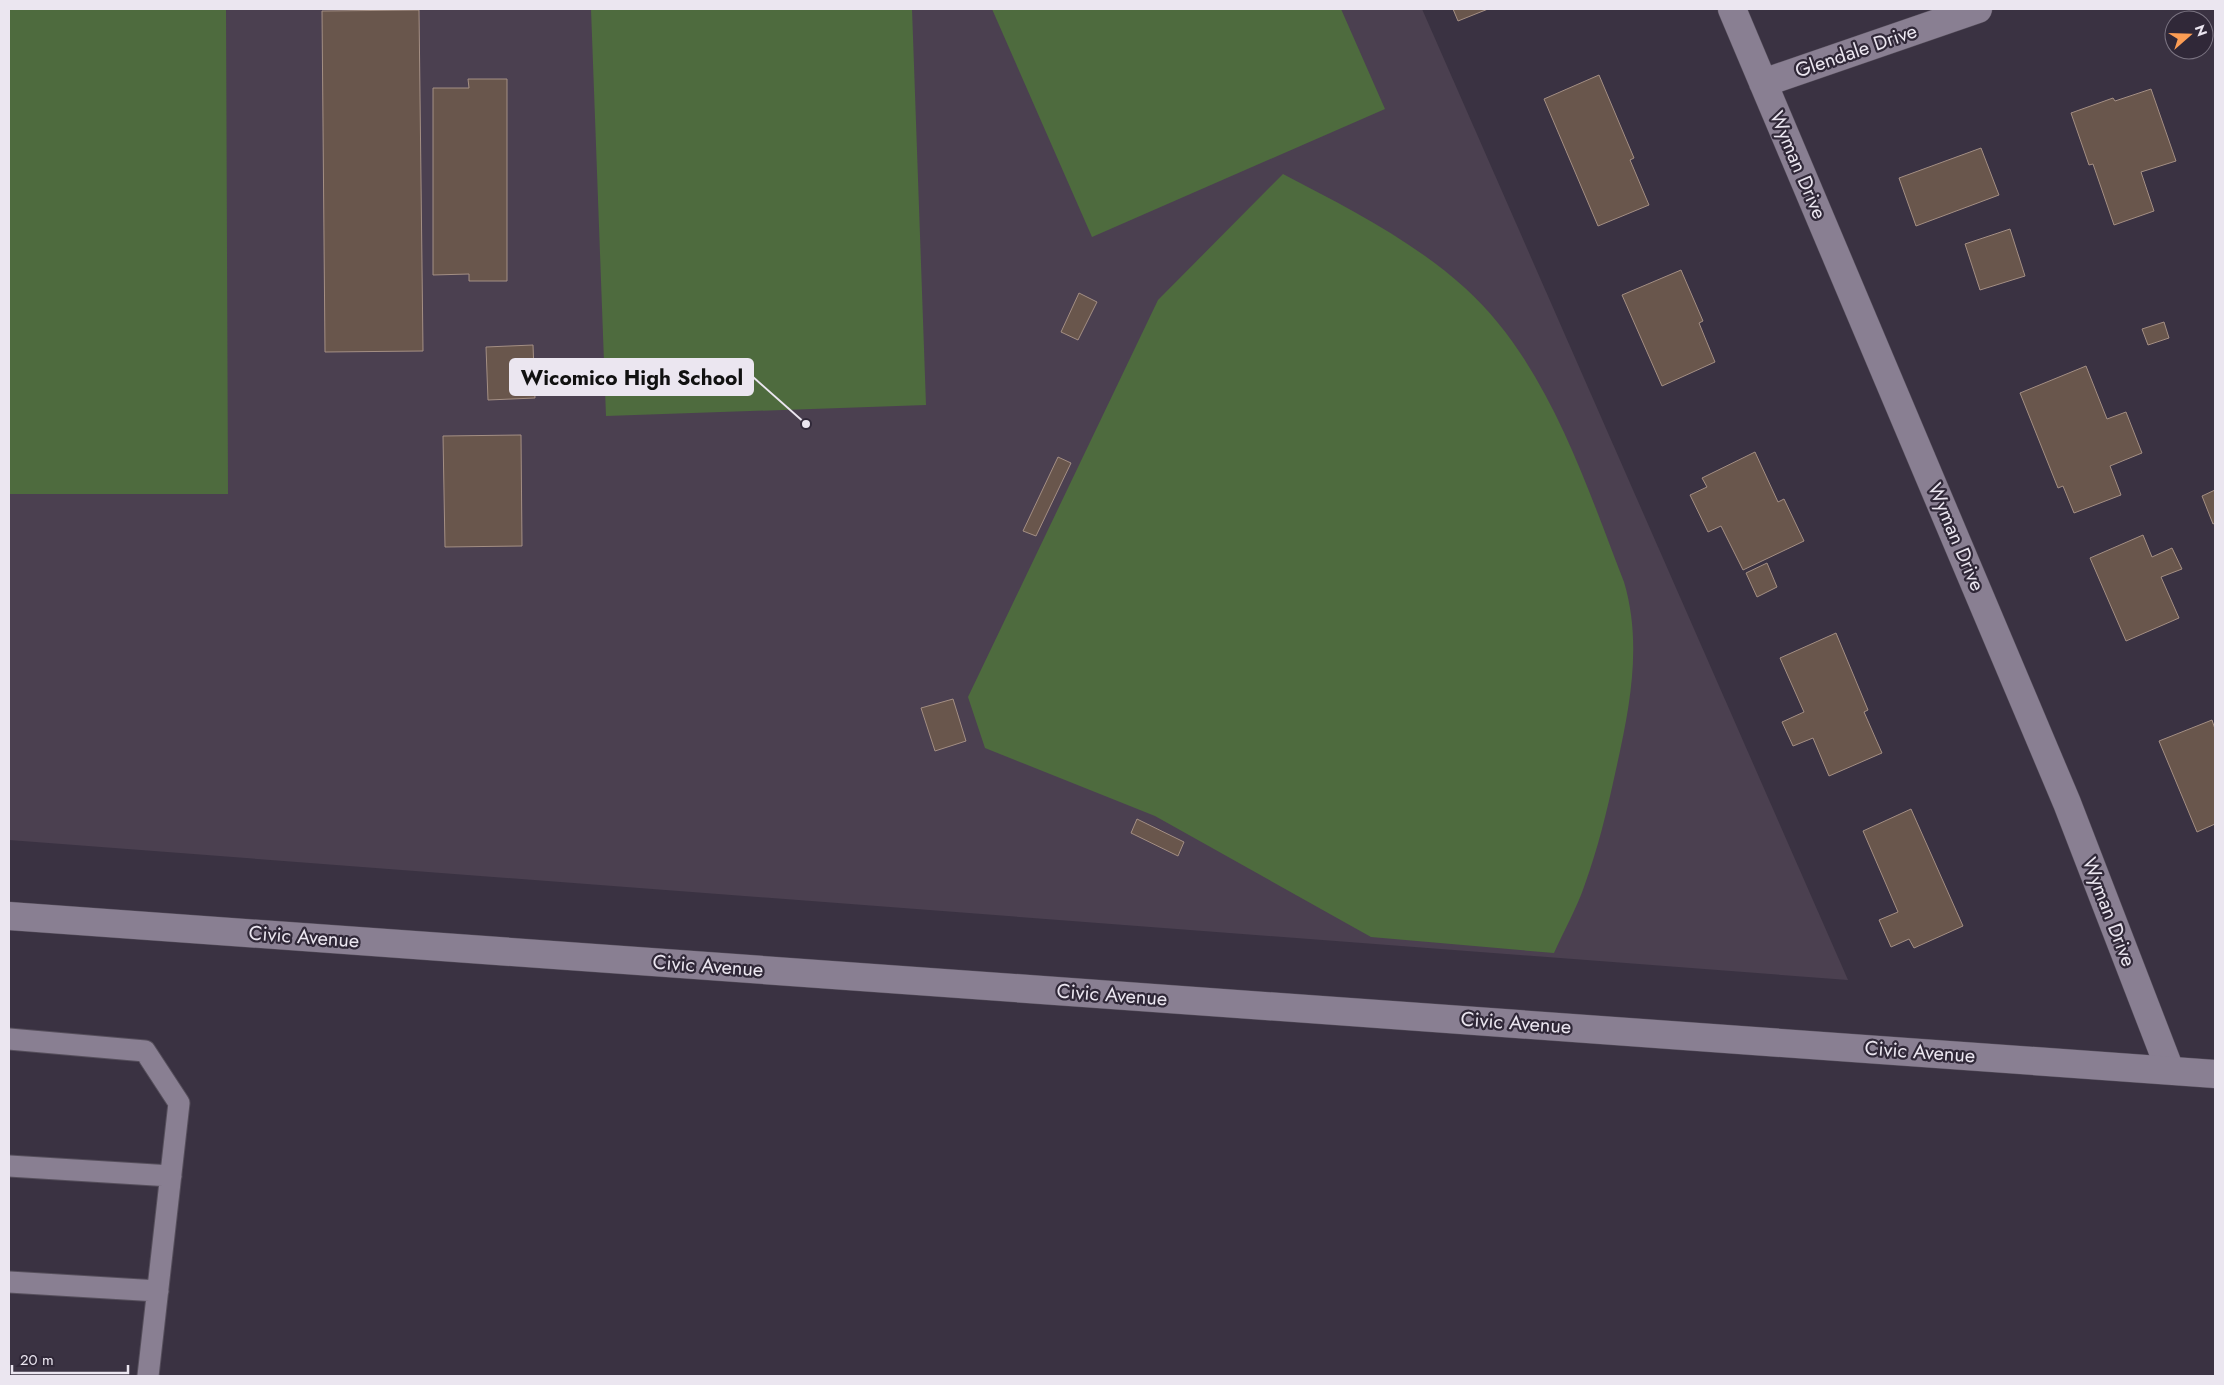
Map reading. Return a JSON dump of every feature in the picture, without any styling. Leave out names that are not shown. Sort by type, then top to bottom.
[{"type":"street","name":"Wyman Drive","points":[[1732,9],[2059,785],[2170,1070]]},
{"type":"street","name":"Glendale Drive","points":[[1763,82],[1978,9]]},
{"type":"street","name":"Civic Avenue","points":[[9,916],[2215,1074]]},
{"type":"lane","points":[[9,1039],[145,1051],[179,1104],[148,1376]]},
{"type":"lane","points":[[9,1166],[171,1176]]},
{"type":"lane","points":[[9,1282],[158,1291]]},
{"type":"shaded area","points":[[9,9],[1422,9],[1848,980],[9,840]]},
{"type":"green space","points":[[9,9],[226,9],[228,494],[9,494]]},
{"type":"green space","points":[[591,9],[912,9],[926,405],[606,416]]},
{"type":"green space","points":[[992,9],[1341,9],[1385,109],[1092,237]]},
{"type":"green space","points":[[1283,174],[1378,225],[1423,255],[1465,288],[1494,318],[1519,351],[1561,425],[1624,582],[1633,630],[1632,678],[1625,726],[1609,802],[1594,857],[1578,902],[1554,953],[1371,937],[1155,816],[985,748],[968,697],[1158,300]]},
{"type":"building","points":[[1453,9],[1488,9],[1458,21]]},
{"type":"building","points":[[419,10],[423,351],[325,352],[322,11]]},
{"type":"building","points":[[1599,75],[1634,158],[1630,160],[1649,205],[1598,226],[1544,99]]},
{"type":"building","points":[[468,79],[507,79],[507,281],[469,281],[469,274],[433,275],[433,88],[469,88]]},
{"type":"building","points":[[2151,89],[2176,161],[2141,172],[2154,211],[2114,225],[2093,164],[2089,165],[2071,113],[2113,98],[2115,101]]},
{"type":"building","points":[[1981,148],[1999,195],[1916,226],[1899,178]]},
{"type":"building","points":[[2010,229],[2025,276],[1980,290],[1965,244]]},
{"type":"building","points":[[1681,270],[1703,321],[1699,323],[1715,362],[1662,386],[1622,295]]},
{"type":"building","points":[[1079,293],[1097,302],[1078,340],[1061,332]]},
{"type":"building","points":[[2164,322],[2169,338],[2148,345],[2142,329]]},
{"type":"building","points":[[533,345],[535,398],[488,400],[486,347]]},
{"type":"building","points":[[2086,366],[2107,419],[2126,412],[2142,453],[2110,466],[2121,495],[2074,513],[2063,486],[2058,488],[2020,393]]},
{"type":"building","points":[[521,435],[522,546],[445,547],[443,436]]},
{"type":"building","points":[[1755,452],[1778,502],[1784,499],[1804,541],[1743,570],[1721,526],[1708,532],[1690,495],[1707,487],[1702,478]]},
{"type":"building","points":[[1058,457],[1071,463],[1036,536],[1023,531]]},
{"type":"building","points":[[2215,490],[2215,523],[2213,524],[2202,496]]},
{"type":"building","points":[[2143,535],[2152,557],[2172,548],[2182,569],[2161,577],[2179,618],[2126,641],[2090,558]]},
{"type":"building","points":[[1767,563],[1777,587],[1757,597],[1746,573]]},
{"type":"building","points":[[1836,633],[1868,710],[1864,712],[1882,753],[1829,776],[1813,738],[1793,746],[1782,722],[1804,712],[1780,658]]},
{"type":"building","points":[[953,699],[966,741],[935,751],[921,708]]},
{"type":"building","points":[[2212,720],[2215,729],[2215,824],[2197,832],[2159,741]]},
{"type":"building","points":[[1911,809],[1963,926],[1914,948],[1909,939],[1891,947],[1879,920],[1898,912],[1863,831]]},
{"type":"building","points":[[1137,819],[1184,842],[1178,856],[1131,833]]},
{"type":"place","name":"Wicomico High School","points":[[806,424]]}]
